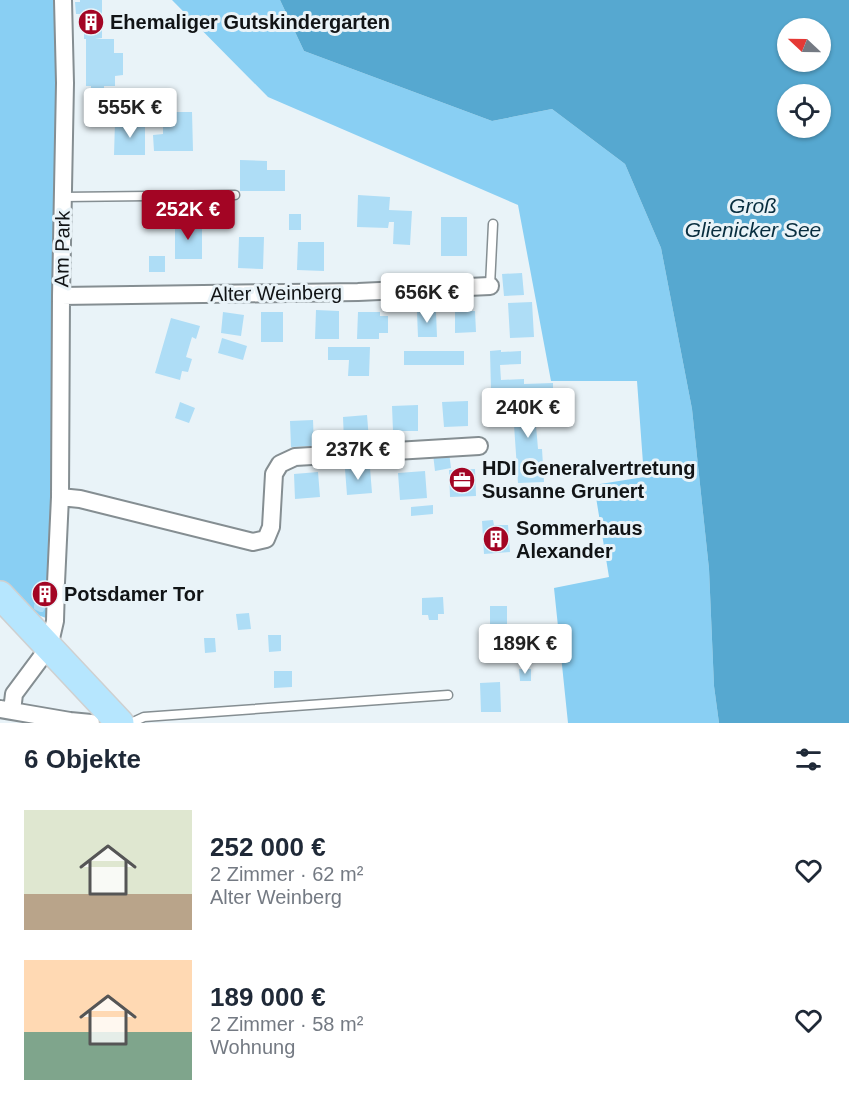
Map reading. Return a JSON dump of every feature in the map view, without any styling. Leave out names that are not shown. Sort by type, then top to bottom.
[{"type":"main road","points":[[0,595],[120,723]]},
{"type":"street","name":"Am Park","points":[[49,647],[55,621],[60,497],[65,83],[63,0]]},
{"type":"street","name":"Alter Weinberg","points":[[62,296],[358,292],[490,286]]},
{"type":"street","points":[[60,497],[80,499],[253,542],[266,539],[271,527],[274,474],[280,464],[295,457],[479,446]]},
{"type":"street","points":[[49,647],[14,694],[6,710],[91,723]]},
{"type":"lane","points":[[63,196],[235,195]]},
{"type":"lane","points":[[490,286],[493,224]]},
{"type":"lane","points":[[130,723],[144,717],[448,695]]},
{"type":"shaded area","points":[[0,0],[63,0],[61,317],[65,583],[57,583],[55,621],[0,602]]},
{"type":"shaded area","points":[[172,0],[280,0],[304,51],[492,121],[552,109],[625,164],[661,248],[692,409],[709,569],[714,686],[719,723],[568,723],[554,588],[609,577],[594,485],[644,477],[637,381],[551,381],[518,205],[268,97]]},
{"type":"water","name":"Groß Glienicker See","points":[[280,0],[849,0],[849,723],[719,723],[714,686],[709,569],[692,409],[661,248],[625,164],[552,109],[492,121],[304,51]]},
{"type":"building","points":[[80,0],[102,0],[102,38],[95,39],[114,39],[114,53],[123,53],[123,75],[115,76],[115,86],[104,86],[104,103],[91,103],[91,86],[86,86],[86,39],[84,39],[84,30],[80,30],[80,14],[76,14],[75,2],[80,2]]},
{"type":"building","points":[[163,112],[192,112],[193,151],[154,151],[153,135],[163,134]]},
{"type":"building","points":[[115,122],[145,123],[145,155],[114,155]]},
{"type":"building","points":[[240,160],[267,161],[267,170],[285,170],[285,191],[240,191]]},
{"type":"building","points":[[358,195],[390,197],[389,210],[412,211],[410,245],[393,244],[394,222],[389,222],[388,228],[357,227]]},
{"type":"building","points":[[289,214],[301,214],[301,230],[289,230]]},
{"type":"building","points":[[441,217],[467,217],[467,256],[441,256]]},
{"type":"building","points":[[175,224],[202,224],[202,259],[175,259]]},
{"type":"building","points":[[239,237],[264,237],[263,269],[238,268]]},
{"type":"building","points":[[298,242],[324,242],[324,271],[297,270]]},
{"type":"building","points":[[149,256],[165,256],[165,272],[149,272]]},
{"type":"building","points":[[522,273],[524,295],[504,296],[502,274]]},
{"type":"building","points":[[532,302],[534,337],[510,338],[508,303]]},
{"type":"building","points":[[316,310],[339,311],[339,339],[315,339]]},
{"type":"building","points":[[455,311],[475,311],[476,332],[455,333]]},
{"type":"building","points":[[223,312],[244,315],[241,336],[221,333]]},
{"type":"building","points":[[261,312],[283,312],[283,342],[261,342]]},
{"type":"building","points":[[358,312],[380,312],[380,316],[388,316],[388,333],[379,333],[379,339],[357,339]]},
{"type":"building","points":[[417,312],[436,312],[437,337],[418,337]]},
{"type":"building","points":[[171,318],[200,326],[196,339],[192,337],[186,357],[192,359],[188,372],[182,371],[180,380],[155,373]]},
{"type":"building","points":[[222,338],[247,346],[243,360],[218,353]]},
{"type":"building","points":[[328,347],[370,347],[369,376],[348,376],[349,360],[328,360]]},
{"type":"building","points":[[501,350],[501,352],[521,351],[521,364],[500,365],[501,380],[524,379],[524,384],[553,383],[553,391],[491,390],[490,351]]},
{"type":"building","points":[[404,351],[464,351],[464,365],[404,365]]},
{"type":"building","points":[[539,395],[541,426],[536,426],[538,449],[542,449],[544,482],[518,483],[512,396]]},
{"type":"building","points":[[468,401],[468,426],[444,427],[442,402]]},
{"type":"building","points":[[180,402],[195,408],[189,423],[175,418]]},
{"type":"building","points":[[418,405],[418,431],[393,431],[392,406]]},
{"type":"building","points":[[367,415],[369,440],[344,442],[343,417]]},
{"type":"building","points":[[313,420],[314,446],[291,447],[290,421]]},
{"type":"building","points":[[449,452],[451,468],[435,471],[433,454]]},
{"type":"building","points":[[370,468],[372,493],[347,495],[345,469]]},
{"type":"building","points":[[475,469],[476,496],[450,497],[449,470]]},
{"type":"building","points":[[425,471],[427,498],[400,500],[398,473]]},
{"type":"building","points":[[318,472],[320,497],[295,499],[294,474]]},
{"type":"building","points":[[433,505],[433,514],[411,516],[411,507]]},
{"type":"building","name":"Sommerhaus Alexander","points":[[493,520],[494,525],[508,525],[510,552],[484,554],[482,521]]},
{"type":"building","name":"Potsdamer Tor","points":[[45,581],[65,583],[65,587],[47,586],[46,606],[43,612],[40,612],[34,609],[34,605],[36,601],[40,601],[44,605]]},
{"type":"building","points":[[443,597],[444,614],[438,614],[438,620],[429,620],[428,615],[422,615],[422,598]]},
{"type":"building","points":[[490,606],[507,606],[507,641],[490,641]]},
{"type":"building","points":[[249,613],[251,629],[238,630],[236,614]]},
{"type":"building","points":[[268,635],[281,635],[281,651],[269,652]]},
{"type":"building","points":[[204,638],[215,638],[216,652],[205,653]]},
{"type":"building","points":[[519,669],[531,669],[531,681],[520,681]]},
{"type":"building","points":[[274,671],[292,671],[292,687],[274,688]]},
{"type":"building","points":[[500,682],[501,712],[481,712],[480,683]]},
{"type":"place","name":"Ehemaliger Gutskindergarten","points":[[91,22]]},
{"type":"place","name":"HDI Generalvertretung Susanne Grunert","points":[[462,480]]},
{"type":"place","name":"Sommerhaus Alexander","points":[[496,539]]},
{"type":"place","name":"Potsdamer Tor","points":[[45,594]]}]
